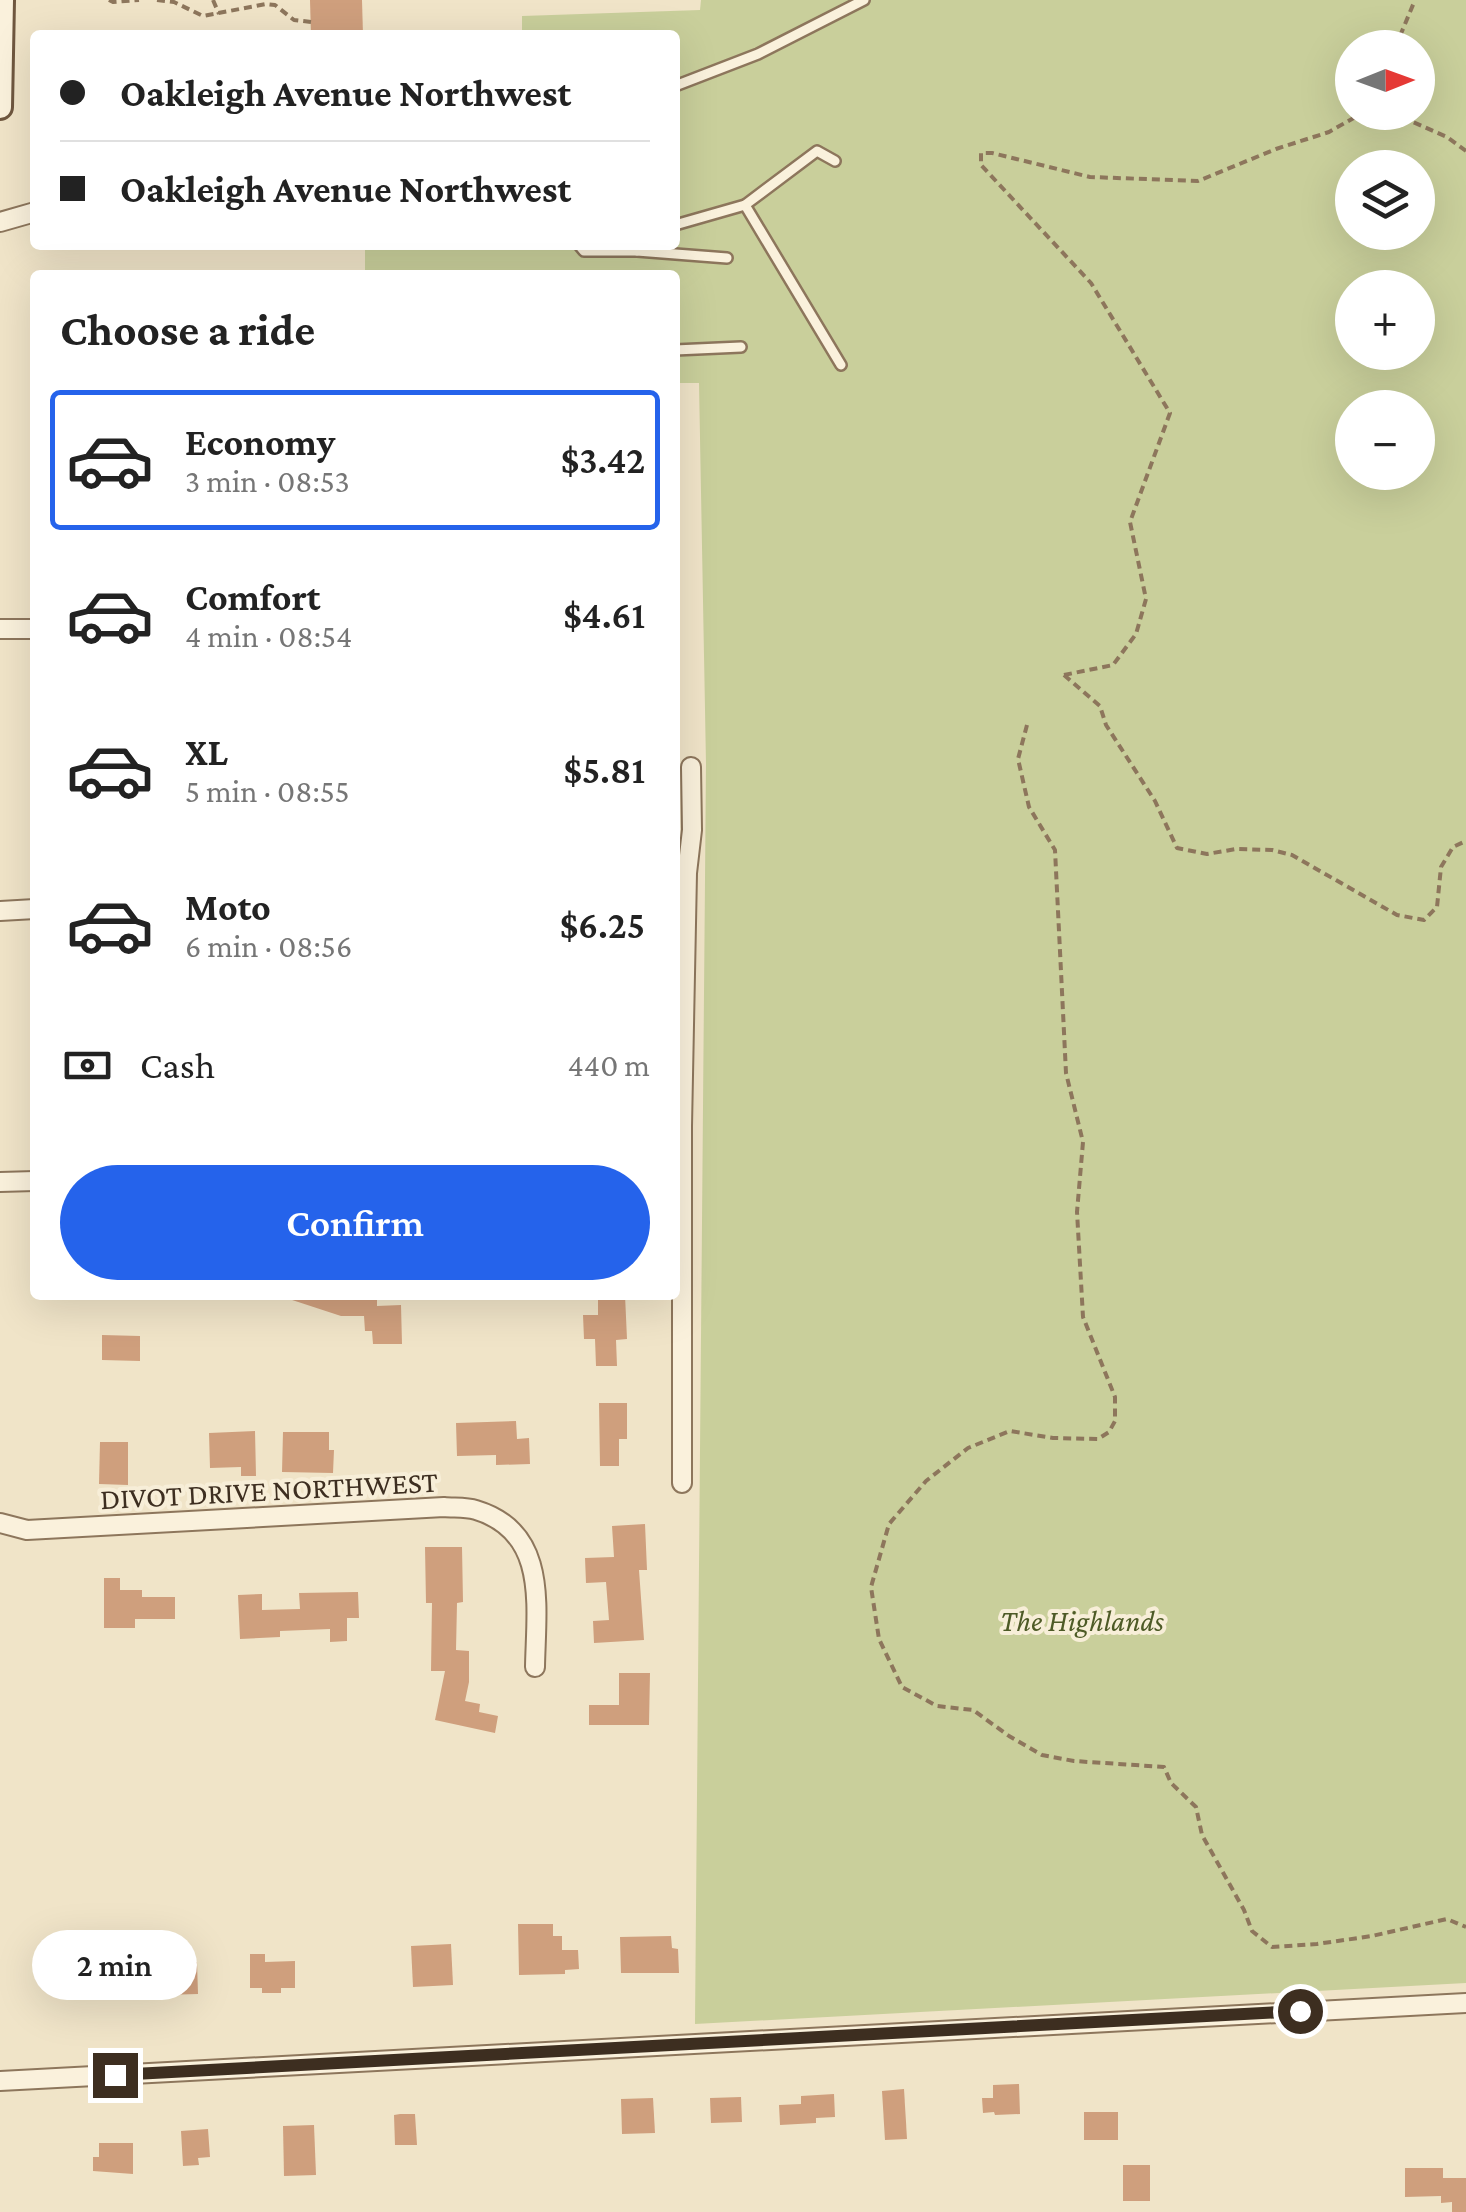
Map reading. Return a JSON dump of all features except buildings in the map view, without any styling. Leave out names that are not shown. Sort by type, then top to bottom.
[{"type":"main road","points":[[0,107],[2,0]]},
{"type":"street","points":[[0,222],[30,213]]},
{"type":"street","points":[[0,630],[30,629]]},
{"type":"street","points":[[682,1483],[681,873],[692,830],[691,767]]},
{"type":"street","points":[[0,911],[30,909]]},
{"type":"street","points":[[0,1182],[30,1181]]},
{"type":"street","name":"DIVOT DRIVE NORTHWEST","points":[[0,1522],[27,1530],[444,1507],[474,1509],[507,1524],[530,1556],[536,1587],[535,1667]]},
{"type":"street","points":[[0,2081],[1466,2003]]},
{"type":"lane","points":[[680,84],[758,54],[864,0]]},
{"type":"lane","points":[[680,224],[745,205],[817,151],[835,161]]},
{"type":"lane","points":[[745,205],[841,365]]},
{"type":"lane","points":[[658,250],[727,258]]},
{"type":"lane","points":[[680,350],[741,347]]},
{"type":"path","points":[[109,0],[139,0]]},
{"type":"path","points":[[157,0],[174,2],[203,16],[268,2],[294,20],[311,22]]},
{"type":"path","points":[[214,0],[219,14]]},
{"type":"path","points":[[1402,30],[1414,0]]},
{"type":"path","points":[[1335,129],[1198,181],[1090,177],[981,153],[981,165],[1091,282],[1170,413],[1130,522],[1146,599],[1136,634],[1113,665],[1064,675],[1100,706],[1106,725],[1155,801],[1177,848],[1208,854],[1236,849],[1292,855],[1397,916],[1424,920],[1438,907],[1441,867],[1454,847],[1466,841]]},
{"type":"path","points":[[1433,130],[1466,151]]},
{"type":"path","points":[[1028,725],[1018,759],[1028,807],[1056,850],[1066,1073],[1083,1142],[1077,1212],[1083,1317],[1115,1397],[1115,1420],[1109,1432],[1098,1439],[1010,1432],[968,1448],[926,1481],[890,1524],[871,1586],[878,1640],[902,1687],[938,1706],[973,1710],[1042,1755],[1164,1767],[1171,1784],[1196,1807],[1202,1834],[1252,1931],[1272,1946],[1372,1936],[1447,1919],[1466,1927]]},
{"type":"green space","name":"The Highlands","points":[[701,0],[1466,0],[1466,1983],[695,2024],[706,764],[699,383],[680,383],[680,270],[365,270],[365,250],[680,250],[680,30],[522,30],[522,16],[700,10]]},
{"type":"route","points":[[115,2075],[1300,2011]]}]
